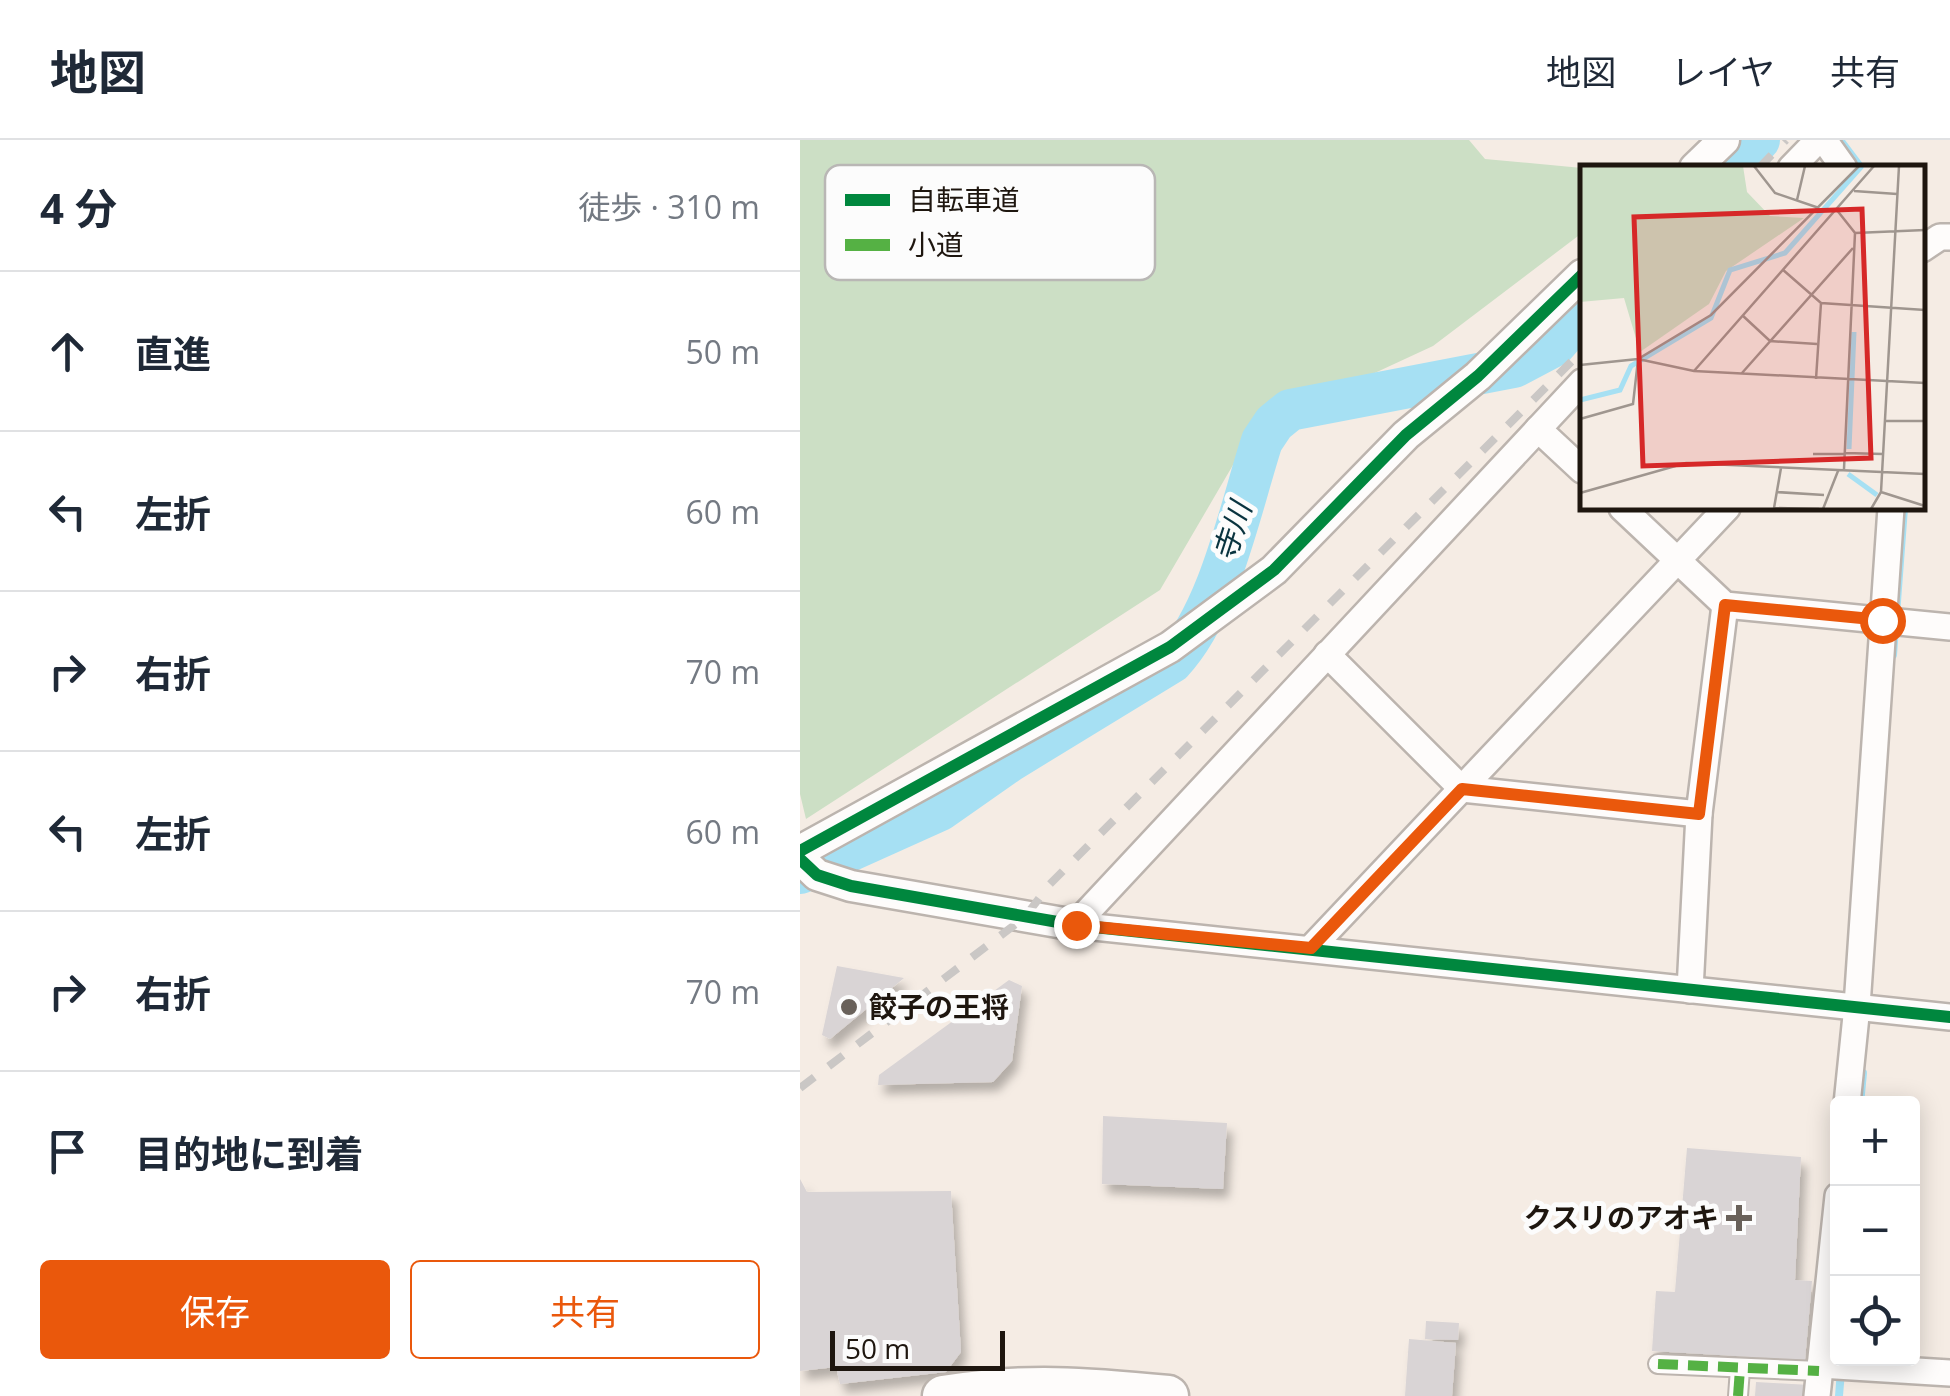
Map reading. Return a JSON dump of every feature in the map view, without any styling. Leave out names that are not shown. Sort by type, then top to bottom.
[{"type":"main road","points":[[943,1396],[1059,1386],[1168,1396]]},
{"type":"street","points":[[1698,165],[1724,140]]},
{"type":"street","points":[[1794,165],[1821,140],[1842,165]]},
{"type":"street","points":[[800,852],[1170,647],[1274,570],[1406,435],[1478,376],[1580,278]]},
{"type":"street","points":[[1076,925],[1580,384]]},
{"type":"street","points":[[1538,428],[1580,468]]},
{"type":"street","points":[[1624,510],[1725,605],[1950,627]]},
{"type":"street","points":[[1311,948],[1725,510]]},
{"type":"street","points":[[1848,1096],[1895,622],[1890,510]]},
{"type":"street","points":[[1690,990],[1699,814],[1725,605]]},
{"type":"street","points":[[1327,654],[1462,789],[1699,814]]},
{"type":"street","points":[[800,859],[817,876],[851,886],[1076,925],[1950,1017]]},
{"type":"street","points":[[1827,1372],[1833,1276]]},
{"type":"street","points":[[1658,1364],[1950,1373]]},
{"type":"street","points":[[1738,1396],[1740,1369]]},
{"type":"green space","points":[[800,140],[1469,140],[1485,159],[1580,168],[1580,235],[1433,346],[1254,429],[1160,590],[806,819],[800,794]]},
{"type":"building","name":"餃子の王将","points":[[837,966],[904,978],[830,1039],[822,1035]]},
{"type":"building","points":[[1009,980],[1022,986],[1012,1061],[993,1082],[878,1085],[879,1075]]},
{"type":"building","points":[[1103,1116],[1227,1123],[1223,1189],[1102,1184]]},
{"type":"building","name":"クスリのアオキ","points":[[1687,1148],[1801,1157],[1795,1280],[1812,1281],[1805,1360],[1652,1351],[1656,1291],[1675,1292]]},
{"type":"building","points":[[800,1179],[807,1192],[951,1191],[961,1352],[946,1372],[840,1384],[836,1367],[800,1371]]},
{"type":"building","points":[[1426,1321],[1459,1323],[1458,1340],[1425,1339]]},
{"type":"building","points":[[1409,1339],[1456,1343],[1452,1396],[1405,1396]]},
{"type":"building","points":[[1756,1382],[1810,1385],[1810,1396],[1755,1396]]},
{"type":"waterway","name":"寺川","points":[[1734,165],[1759,140]]},
{"type":"waterway","points":[[1840,140],[1859,165]]},
{"type":"waterway","name":"寺川","points":[[800,873],[940,810],[1010,761],[1172,662],[1189,641],[1216,588],[1262,441],[1274,423],[1290,410],[1514,367],[1554,346],[1580,316]]},
{"type":"waterway","points":[[1893,655],[1904,510]]},
{"type":"waterway","points":[[1861,1096],[1863,1073]]},
{"type":"waterway","points":[[1839,1396],[1841,1371]]},
{"type":"railway","points":[[1762,165],[1786,140]]},
{"type":"railway","points":[[800,1088],[1025,917],[1049,885],[1580,353]]},
{"type":"marked path","points":[[1658,1364],[1819,1371]]},
{"type":"marked path","points":[[1738,1396],[1740,1369]]},
{"type":"cycle path","points":[[800,851],[1170,647],[1274,570],[1406,435],[1478,376],[1580,277]]},
{"type":"cycle path","points":[[800,859],[817,875],[851,886],[1075,925],[1950,1017]]},
{"type":"place","name":"餃子の王将","points":[[849,1007]]},
{"type":"place","name":"クスリのアオキ","points":[[1739,1218]]},
{"type":"route","points":[[1076,925],[1311,948],[1462,789],[1699,814],[1725,605],[1882,620]]}]
